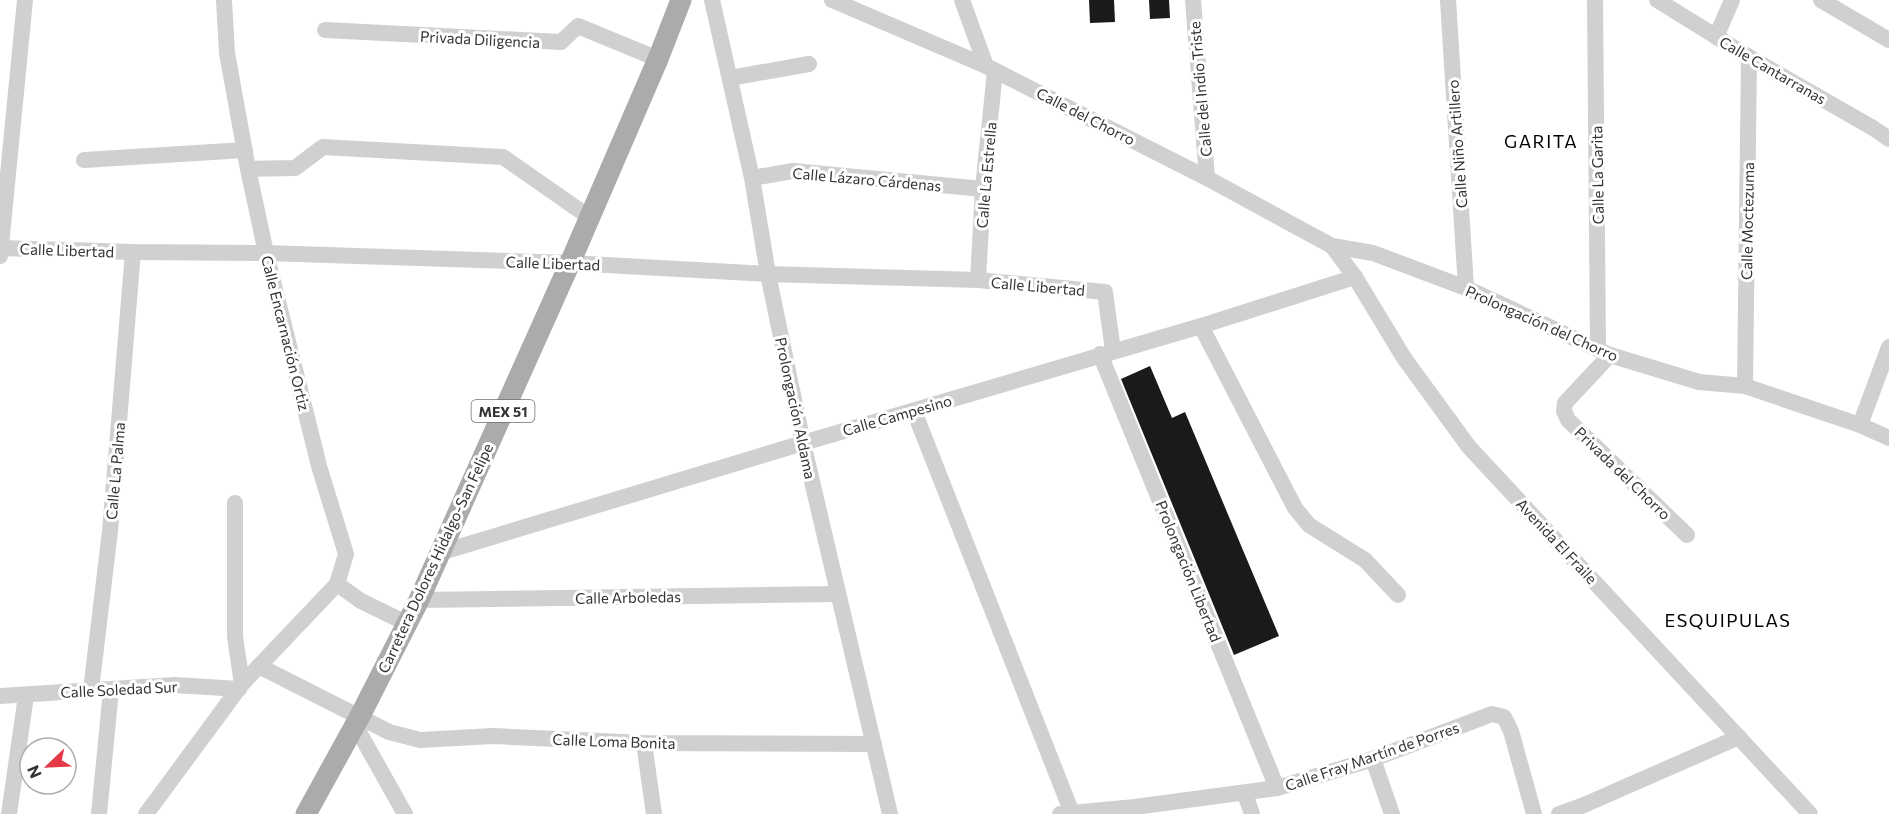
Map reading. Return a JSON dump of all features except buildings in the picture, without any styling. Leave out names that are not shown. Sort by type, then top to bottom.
[{"type":"main road","name":"Carretera Dolores Hidalgo-San Felipe","points":[[306,814],[358,721],[419,600],[570,263],[681,0]]},
{"type":"street","points":[[0,251],[25,0]]},
{"type":"street","name":"Calle Encarnación Ortiz","points":[[224,0],[227,53],[266,253],[319,466],[346,554],[337,584]]},
{"type":"street","name":"Prolongación Aldama","points":[[712,0],[752,178],[768,274],[802,443],[890,814]]},
{"type":"street","name":"Calle del Chorro","points":[[832,0],[991,69],[1207,178],[1332,246]]},
{"type":"street","name":"Calle La Estrella","points":[[962,0],[991,69],[978,280]]},
{"type":"street","name":"Calle del Indio Triste","points":[[1193,0],[1207,178]]},
{"type":"street","name":"Calle Niño Artillero","points":[[1448,0],[1466,288]]},
{"type":"street","name":"Calle La Garita","points":[[1595,0],[1604,352]]},
{"type":"street","name":"Calle Cantarranas","points":[[1657,0],[1889,139]]},
{"type":"street","points":[[1716,37],[1732,0]]},
{"type":"street","points":[[1821,0],[1889,40]]},
{"type":"street","name":"Privada Diligencia","points":[[325,30],[561,42],[578,26],[658,59]]},
{"type":"street","name":"Calle Moctezuma","points":[[1745,386],[1749,57]]},
{"type":"street","points":[[730,78],[809,64]]},
{"type":"street","points":[[1873,128],[1889,121]]},
{"type":"street","points":[[248,169],[295,168],[323,147],[503,157],[589,217]]},
{"type":"street","points":[[84,160],[245,150]]},
{"type":"street","name":"Calle Lázaro Cárdenas","points":[[752,178],[793,171],[983,189]]},
{"type":"street","name":"Prolongación del Chorro","points":[[1332,246],[1373,253],[1466,288],[1604,352],[1699,382],[1745,386],[1860,425],[1889,438]]},
{"type":"street","name":"Avenida El Fraile","points":[[1332,246],[1355,277],[1404,358],[1469,447],[1810,814]]},
{"type":"street","name":"Calle Libertad","points":[[0,251],[266,253],[570,263],[768,274],[978,280],[1105,292]]},
{"type":"street","name":"Calle La Palma","points":[[92,690],[110,531],[133,252]]},
{"type":"street","name":"Calle Campesino","points":[[439,553],[1107,352],[1201,326],[1355,277]]},
{"type":"street","name":"Prolongación Libertad","points":[[1105,292],[1107,352],[1277,788]]},
{"type":"street","points":[[1201,326],[1295,508],[1309,525],[1365,560],[1398,595]]},
{"type":"street","points":[[1860,425],[1889,347]]},
{"type":"street","name":"Privada del Chorro","points":[[1604,352],[1565,403],[1564,411],[1568,420],[1687,535]]},
{"type":"street","points":[[914,411],[1066,813]]},
{"type":"street","points":[[235,503],[235,637],[240,686]]},
{"type":"street","points":[[146,814],[240,686],[337,584],[361,602],[406,623]]},
{"type":"street","name":"Calle Arboledas","points":[[419,600],[837,594]]},
{"type":"street","points":[[258,666],[358,721],[405,814]]},
{"type":"street","name":"Calle Soledad Sur","points":[[0,696],[175,685],[240,686]]},
{"type":"street","points":[[99,814],[111,690]]},
{"type":"street","points":[[9,814],[26,696]]},
{"type":"street","name":"Calle Fray Martín de Porres","points":[[1066,813],[1136,811],[1277,788],[1373,759],[1492,714],[1504,717],[1511,731],[1534,814]]},
{"type":"street","name":"Calle Loma Bonita","points":[[358,721],[420,740],[493,736],[644,743],[874,744]]},
{"type":"street","points":[[1559,814],[1588,810],[1739,737]]},
{"type":"street","points":[[644,743],[650,813]]},
{"type":"street","points":[[1373,759],[1392,814]]},
{"type":"street","points":[[1245,794],[1252,814]]},
{"type":"district","name":"GARITA","points":[[1541,141]]},
{"type":"district","name":"ESQUIPULAS","points":[[1728,620]]}]
